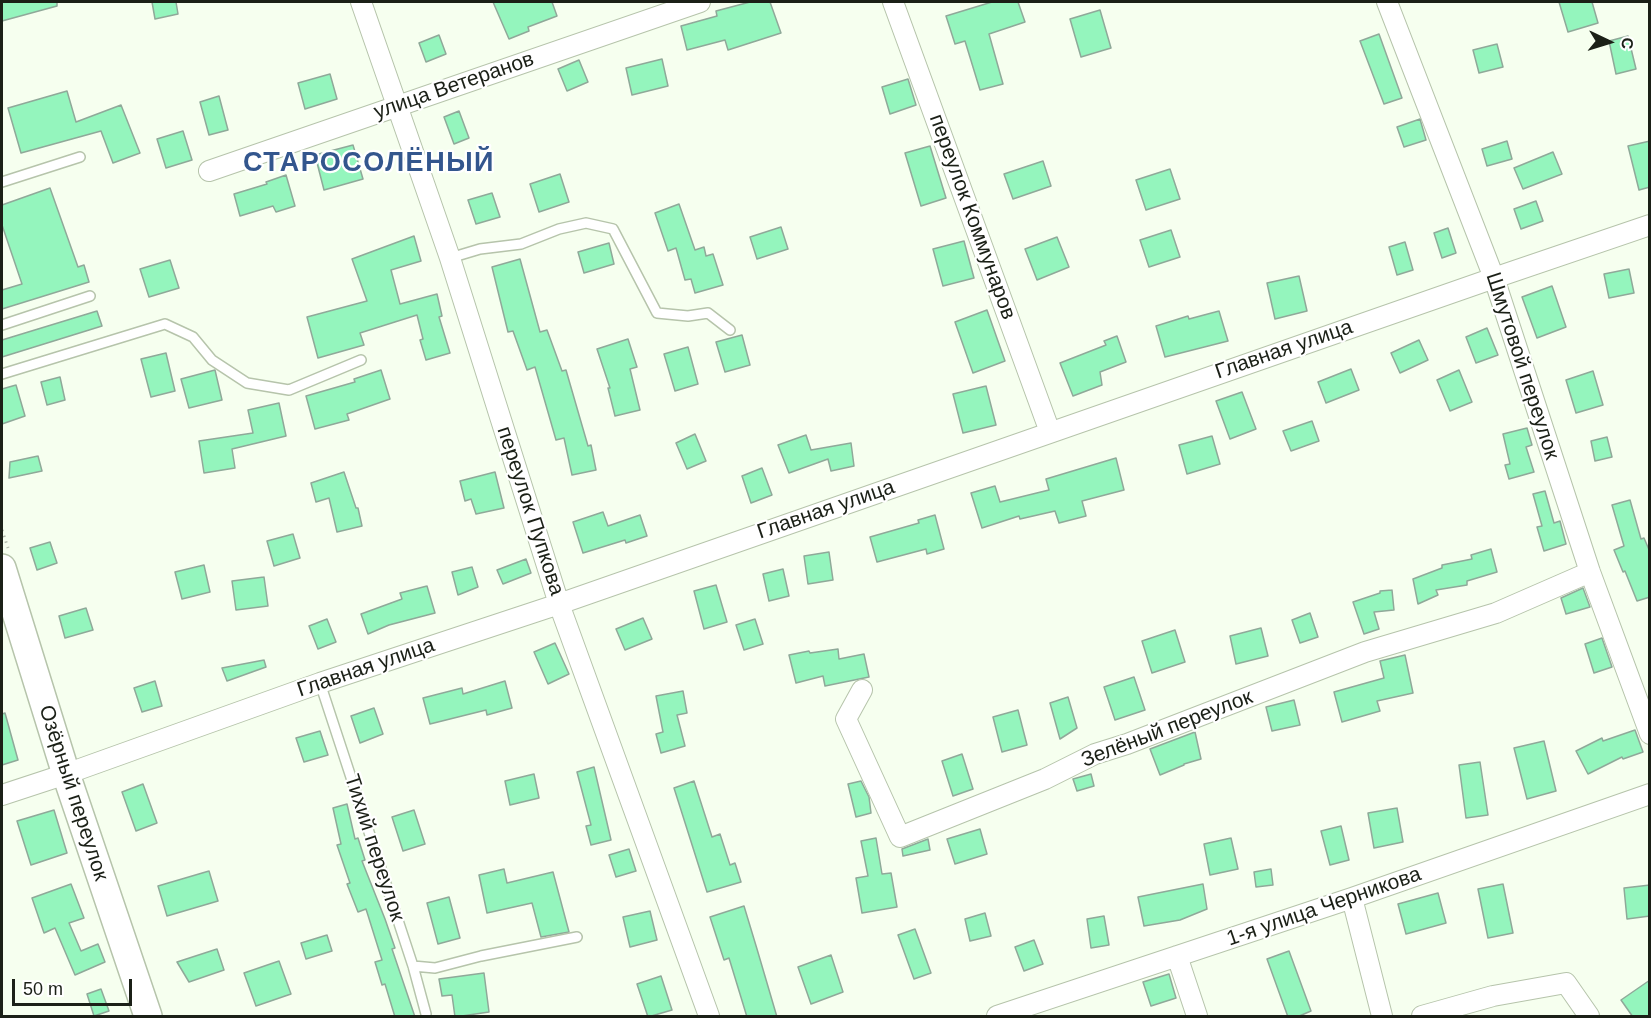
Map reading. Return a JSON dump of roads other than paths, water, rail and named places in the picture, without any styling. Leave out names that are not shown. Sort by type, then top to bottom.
[{"type":"street","name":"переулок Пупкова","points":[[361,2],[450,258],[559,604],[709,1017]]},
{"type":"street","name":"улица Ветеранов","points":[[209,171],[700,2]]},
{"type":"street","name":"переулок Коммунаров","points":[[893,2],[1050,432]]},
{"type":"street","name":"Шмутовой переулок","points":[[1387,2],[1494,278],[1590,572],[1650,734]]},
{"type":"street","name":"Главная улица","points":[[2,795],[320,683],[559,604],[1650,225]]},
{"type":"street","name":"Озёрный переулок","points":[[2,568],[66,774],[148,1017]]},
{"type":"street","name":"Зелёный переулок","points":[[862,690],[846,719],[900,837],[1045,779],[1095,754],[1127,744],[1365,652],[1496,613],[1590,572]]},
{"type":"street","name":"1-я улица Черникова","points":[[997,1017],[1021,1013],[1177,956],[1352,898],[1650,794]]},
{"type":"street","points":[[1352,898],[1382,1017]]},
{"type":"street","points":[[1177,956],[1197,1017]]},
{"type":"street","points":[[1422,1017],[1493,996],[1566,983],[1589,1017]]},
{"type":"lane","points":[[2,182],[80,157]]},
{"type":"lane","points":[[450,258],[480,249],[521,244],[559,229],[586,223],[613,229],[657,313],[688,316],[708,313],[730,330]]},
{"type":"lane","points":[[2,325],[90,296]]},
{"type":"lane","points":[[2,374],[165,324],[193,337],[212,360],[247,383],[289,390],[361,360]]},
{"type":"lane","name":"Тихий переулок","points":[[320,683],[413,966],[426,1014]]},
{"type":"lane","points":[[413,966],[435,968],[480,956],[577,937]]},
{"type":"district","name":"СТАРОCОЛЁНЫЙ","points":[[369,164]]}]
